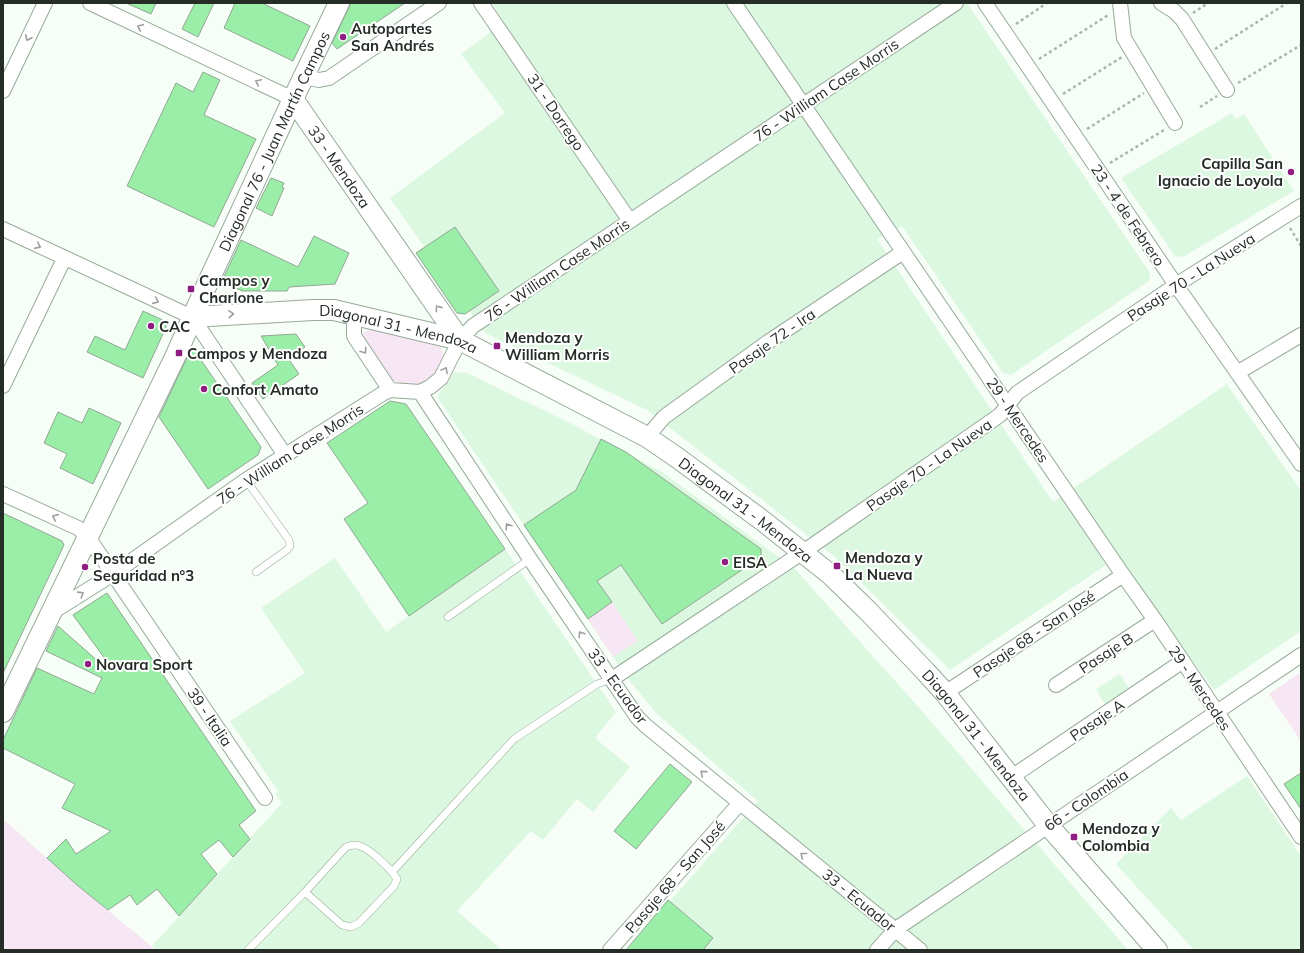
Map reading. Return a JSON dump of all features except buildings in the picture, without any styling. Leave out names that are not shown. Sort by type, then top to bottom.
[{"type":"street","points":[[3,91],[45,3]]},
{"type":"street","name":"33 - Mendoza","points":[[90,3],[293,99],[460,340]]},
{"type":"street","name":"Diagonal 76 - Juan Martín Campos","points":[[3,712],[176,355],[192,317],[303,77],[339,3]]},
{"type":"street","points":[[303,77],[319,80],[329,78],[439,3]]},
{"type":"street","name":"31 - Dorrego","points":[[482,3],[630,221]]},
{"type":"street","name":"29 - Mercedes","points":[[734,3],[1183,661],[1216,713],[1301,837]]},
{"type":"street","name":"76 - William Case Morris","points":[[420,392],[430,387],[441,378],[460,340],[473,326],[956,3]]},
{"type":"street","name":"23 - 4 de Febrero","points":[[985,3],[1176,285],[1301,464]]},
{"type":"street","points":[[1161,3],[1174,11],[1182,20],[1227,90]]},
{"type":"street","points":[[1120,5],[1124,38],[1175,123]]},
{"type":"street","name":"Pasaje 70 - La Nueva","points":[[612,679],[803,552],[1000,416],[1017,393],[1176,285],[1301,206]]},
{"type":"street","points":[[3,229],[192,317],[286,455]]},
{"type":"street","name":"Pasaje 72 - Ira","points":[[647,437],[664,417],[768,342],[903,252]]},
{"type":"street","points":[[3,386],[64,258]]},
{"type":"street","name":"Diagonal 31 - Mendoza","points":[[192,317],[322,309],[334,310],[460,340],[647,437],[685,463],[803,552],[831,575],[868,611],[945,693],[1048,825],[1157,950]]},
{"type":"street","points":[[358,315],[354,326],[354,336],[390,390],[420,392]]},
{"type":"street","points":[[1237,373],[1301,335]]},
{"type":"street","name":"76 - William Case Morris","points":[[50,614],[113,574],[246,480],[390,390]]},
{"type":"street","name":"33 - Ecuador","points":[[420,392],[530,559],[637,716],[646,726],[920,950]]},
{"type":"street","name":"39 - Italia","points":[[3,494],[78,528],[88,537],[265,798]]},
{"type":"street","name":"Pasaje 68 - San José","points":[[945,693],[1123,575]]},
{"type":"street","name":"Pasaje B","points":[[1056,685],[1155,620]]},
{"type":"street","name":"66 - Colombia","points":[[877,950],[896,929],[1301,655]]},
{"type":"street","name":"Pasaje A","points":[[1010,778],[1183,661]]},
{"type":"street","name":"Pasaje 68 - San José","points":[[610,950],[740,803]]},
{"type":"lane","points":[[246,480],[289,540],[290,546],[287,550],[256,572]]},
{"type":"lane","points":[[448,617],[530,559]]},
{"type":"lane","points":[[392,872],[514,739],[597,684],[612,679]]},
{"type":"lane","points":[[248,950],[305,892],[346,847],[354,844],[363,847],[392,872],[396,879],[394,886],[359,923],[351,927],[342,925],[305,892]]},
{"type":"path","points":[[1016,24],[1047,3]]},
{"type":"path","points":[[1182,20],[1208,3]]},
{"type":"path","points":[[1205,55],[1287,3]]},
{"type":"path","points":[[1039,59],[1120,5]]},
{"type":"path","points":[[1200,107],[1301,45]]},
{"type":"path","points":[[1063,94],[1131,51]]},
{"type":"path","points":[[1087,129],[1153,87]]},
{"type":"path","points":[[1110,163],[1175,123]]},
{"type":"path","points":[[1283,218],[1301,246]]},
{"type":"shaded area","points":[[492,3],[967,3],[1150,273],[1149,281],[1011,375],[1003,373],[902,226],[877,239],[1053,502],[1227,384],[1301,491],[1301,631],[1214,690],[1118,557],[950,670],[834,556],[647,410],[485,333],[390,198],[505,113],[461,54],[504,22]]},
{"type":"shaded area","points":[[1232,113],[1236,119],[1244,114],[1294,191],[1183,257],[1175,256],[1121,178]]},
{"type":"shaded area","points":[[373,328],[438,344],[443,352],[444,359],[442,366],[432,378],[417,385],[407,386],[393,381],[383,371],[362,336],[366,331]]},
{"type":"shaded area","points":[[454,372],[467,373],[566,421],[662,472],[795,569],[922,711],[1128,950],[627,950],[758,801],[657,714],[628,679],[437,397]]},
{"type":"shaded area","points":[[505,549],[616,712],[595,738],[630,767],[593,812],[577,799],[543,840],[531,831],[457,911],[502,950],[156,950],[152,946],[282,803],[275,794],[278,791],[230,721],[305,673],[261,608],[335,558],[386,632]]},
{"type":"shaded area","points":[[612,602],[638,641],[613,657],[588,619]]},
{"type":"shaded area","points":[[1301,672],[1301,741],[1269,694]]},
{"type":"shaded area","points":[[1120,674],[1131,691],[1107,708],[1096,689]]},
{"type":"shaded area","points":[[1247,776],[1301,856],[1301,950],[1194,950],[1116,864],[1171,808],[1181,820]]},
{"type":"shaded area","points":[[3,819],[77,885],[156,950],[3,950]]},
{"type":"place","name":"Autopartes San Andrés","points":[[343,37]]},
{"type":"place","name":"Capilla San Ignacio de Loyola","points":[[1291,172]]},
{"type":"place","name":"Campos y Charlone","points":[[191,289]]},
{"type":"place","name":"CAC","points":[[151,326]]},
{"type":"place","name":"Mendoza y William Morris","points":[[497,346]]},
{"type":"place","name":"Campos y Mendoza","points":[[179,353]]},
{"type":"place","name":"Confort Amato","points":[[204,389]]},
{"type":"place","name":"EISA","points":[[725,562]]},
{"type":"place","name":"Mendoza y La Nueva","points":[[837,566]]},
{"type":"place","name":"Posta de Seguridad n°3","points":[[85,567]]},
{"type":"place","name":"Novara Sport","points":[[88,664]]},
{"type":"place","name":"Mendoza y Colombia","points":[[1074,837]]}]
